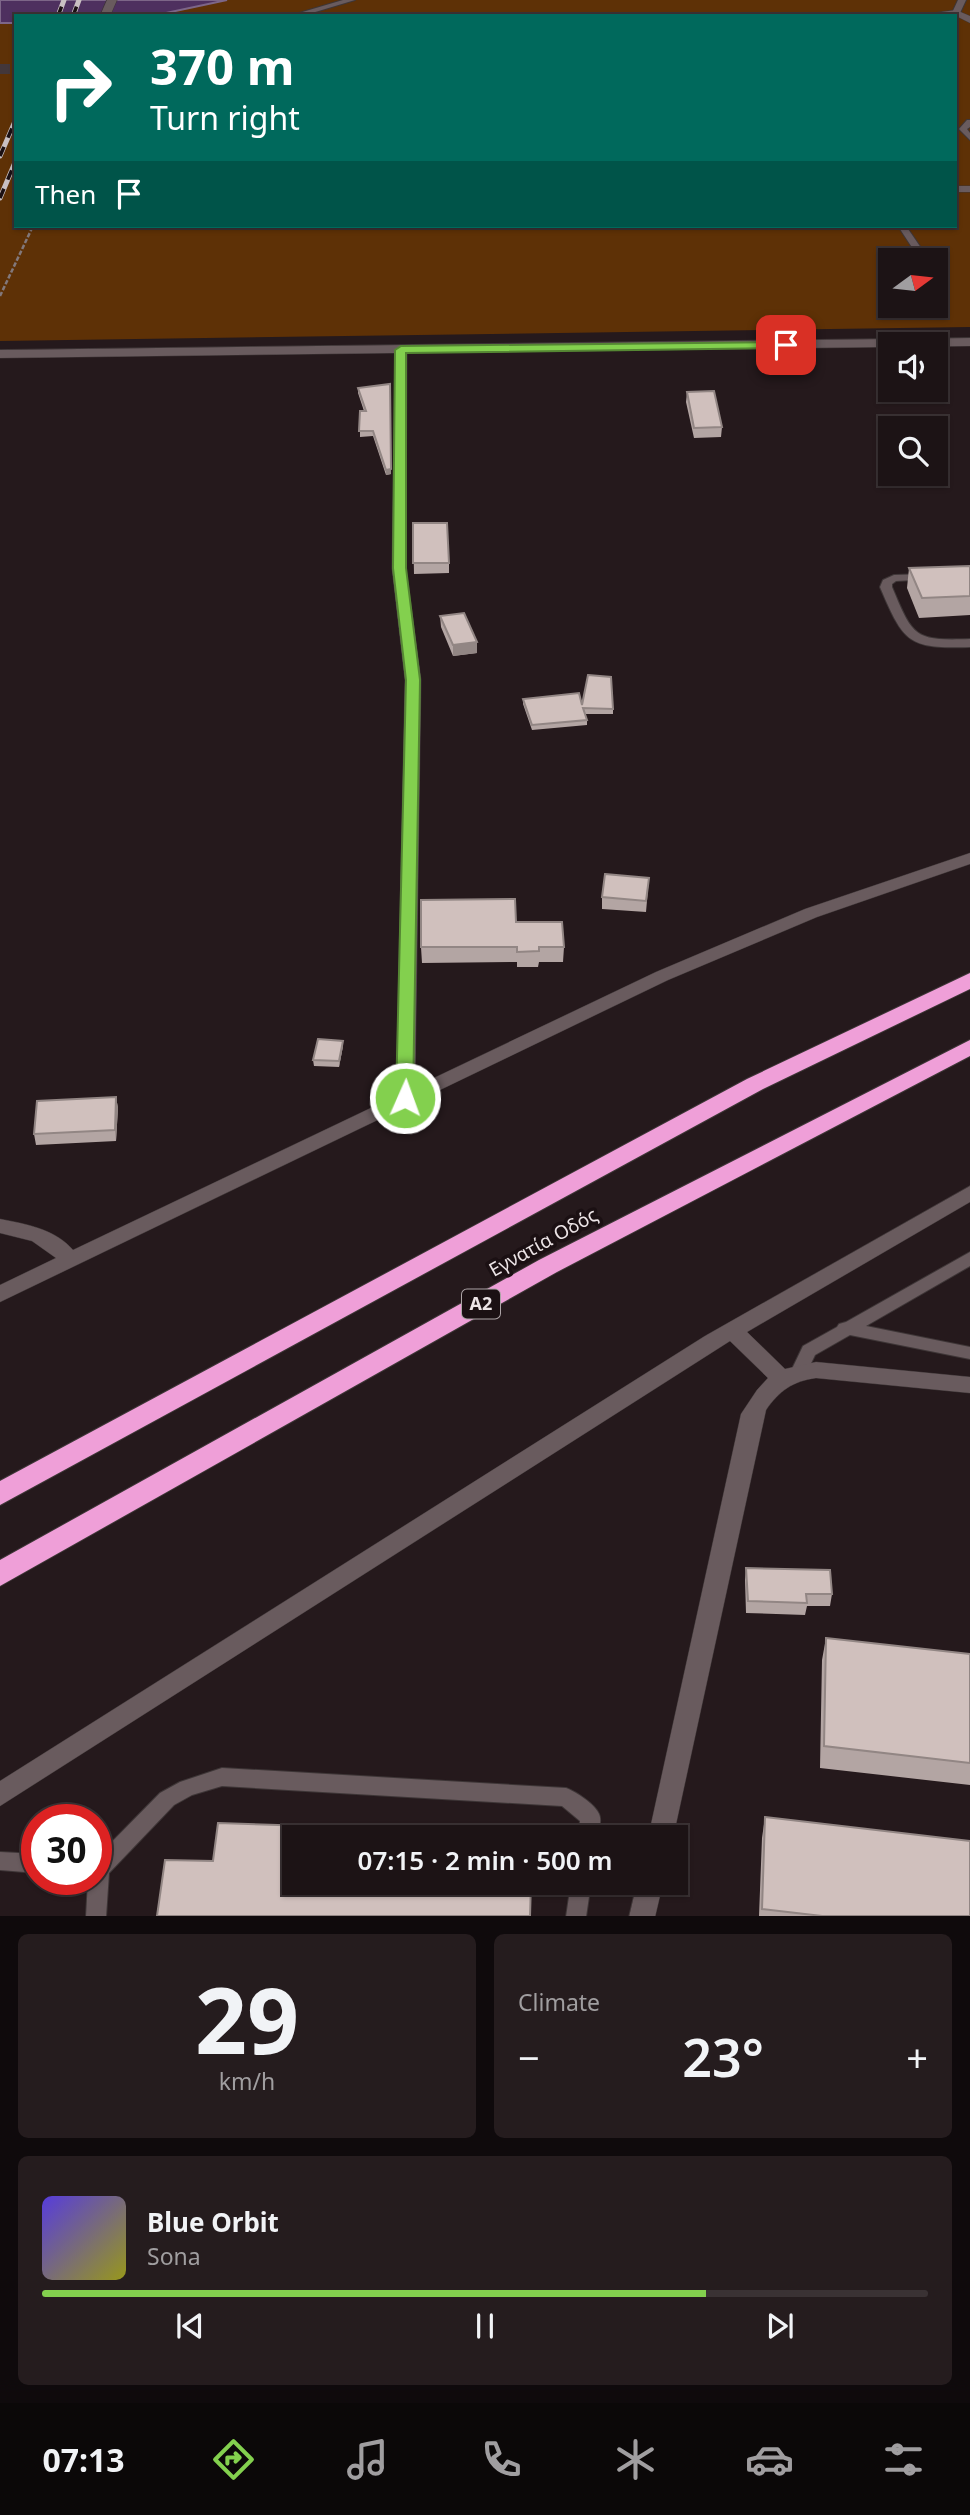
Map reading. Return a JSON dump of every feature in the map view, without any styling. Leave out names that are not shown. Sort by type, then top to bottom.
[{"type":"highway","name":"Εγνατία Οδός","points":[[0,1494],[619,1156],[755,1084],[970,980]]},
{"type":"highway","name":"Εγνατία Οδός","points":[[0,1574],[560,1260],[970,1047]]},
{"type":"street","points":[[942,14],[956,13],[970,20]]},
{"type":"street","points":[[0,354],[970,342]]},
{"type":"street","points":[[401,350],[399,568],[413,680],[405,1098]]},
{"type":"street","points":[[0,1294],[662,976],[811,913],[970,858]]},
{"type":"street","points":[[0,1795],[732,1330],[970,1193]]},
{"type":"street","points":[[0,1226],[46,1238],[60,1246],[69,1260]]},
{"type":"street","points":[[732,1330],[790,1375]]},
{"type":"street","points":[[663,1825],[752,1414],[764,1392],[790,1375],[898,1375],[970,1385]]},
{"type":"street","points":[[642,1916],[647,1895]]},
{"type":"lane","points":[[302,14],[351,0]]},
{"type":"lane","points":[[956,13],[962,0]]},
{"type":"lane","points":[[324,9],[335,14]]},
{"type":"lane","points":[[970,122],[963,129],[970,138]]},
{"type":"lane","points":[[903,228],[917,248]]},
{"type":"lane","points":[[943,576],[894,578],[887,582],[886,587],[905,632],[914,640],[936,644],[970,643]]},
{"type":"lane","points":[[790,1375],[809,1351],[970,1258]]},
{"type":"lane","points":[[845,1328],[970,1353]]},
{"type":"lane","points":[[112,1855],[167,1800],[187,1788],[222,1777],[555,1796],[579,1805],[591,1817],[589,1825]]},
{"type":"lane","points":[[0,1861],[21,1863]]},
{"type":"lane","points":[[96,1916],[97,1895]]},
{"type":"lane","points":[[576,1916],[579,1895]]},
{"type":"path","points":[[0,296],[32,228]]},
{"type":"shaded area","points":[[0,0],[970,0],[970,327],[0,341]]},
{"type":"shaded area","points":[[0,0],[227,0],[161,14],[14,14],[14,23],[0,23]]},
{"type":"building","points":[[390,384],[391,469],[386,470],[373,431],[359,431],[360,411],[366,411],[358,388]]},
{"type":"building","points":[[714,391],[722,427],[694,428],[687,392]]},
{"type":"building","points":[[413,523],[447,523],[449,563],[413,563]]},
{"type":"building","points":[[970,566],[970,596],[922,598],[909,568]]},
{"type":"building","points":[[464,613],[477,642],[453,645],[440,616]]},
{"type":"building","points":[[588,675],[611,677],[613,709],[583,708],[587,720],[532,725],[523,699],[579,693],[582,705]]},
{"type":"building","points":[[605,874],[649,878],[646,901],[602,897]]},
{"type":"building","points":[[515,899],[516,922],[562,922],[564,947],[539,947],[539,951],[517,952],[517,947],[421,947],[421,900]]},
{"type":"building","points":[[318,1039],[343,1041],[339,1061],[313,1060]]},
{"type":"building","points":[[116,1097],[115,1130],[34,1134],[37,1101]]},
{"type":"building","points":[[746,1568],[830,1570],[832,1594],[806,1594],[807,1603],[748,1601]]},
{"type":"building","points":[[826,1638],[970,1654],[970,1763],[824,1746]]},
{"type":"building","points":[[765,1817],[970,1841],[970,1916],[822,1916],[762,1909]]},
{"type":"building","points":[[218,1823],[282,1825],[282,1895],[531,1895],[530,1916],[157,1916],[165,1860],[213,1861]]},
{"type":"tunnel","points":[[0,69],[14,69]]},
{"type":"railway","points":[[59,14],[64,0]]},
{"type":"railway","points":[[74,14],[79,0]]},
{"type":"railway","points":[[0,156],[14,124]]},
{"type":"railway","points":[[0,198],[14,165]]},
{"type":"route","points":[[405,1098],[413,680],[399,568],[401,350],[786,345]]}]
